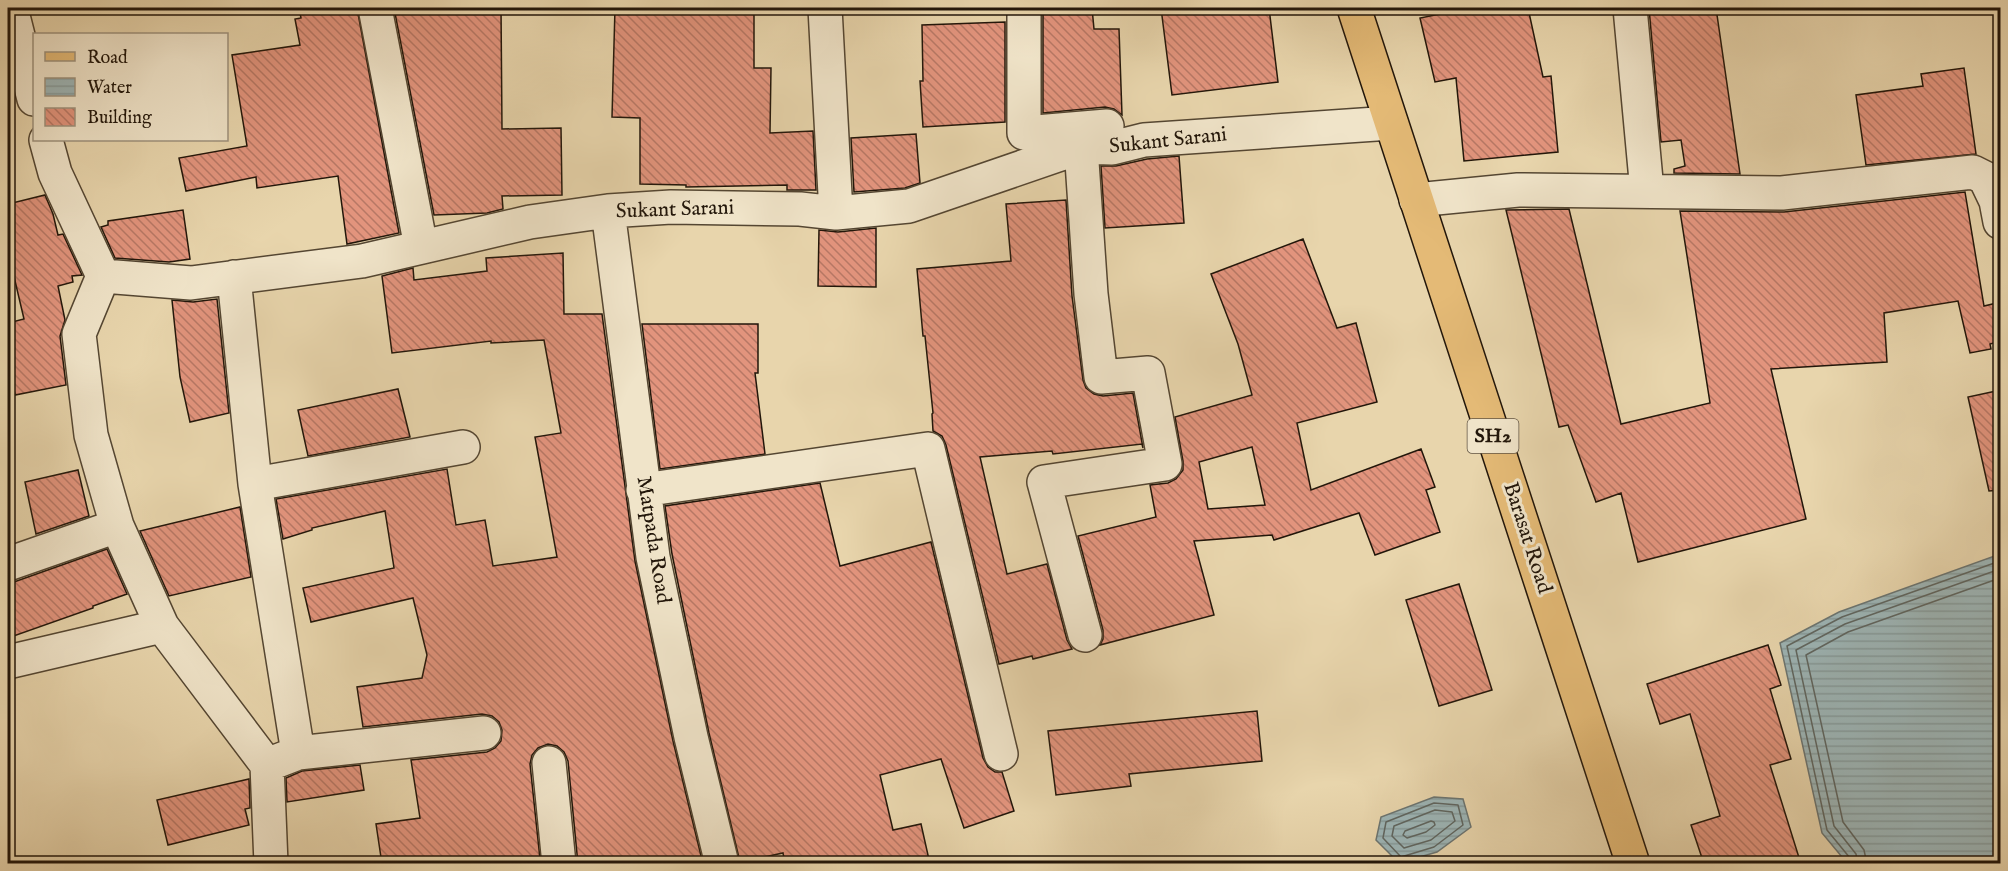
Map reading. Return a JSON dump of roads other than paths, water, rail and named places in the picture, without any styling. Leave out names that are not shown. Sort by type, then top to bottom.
[{"type":"main road","name":"Barasat Road","points":[[1354,8],[1633,864]]},
{"type":"street","points":[[11,8],[33,95]]},
{"type":"street","points":[[375,8],[421,247]]},
{"type":"street","points":[[825,8],[836,213]]},
{"type":"street","points":[[1024,8],[1024,133],[1109,126],[1097,148],[1091,294],[1101,377],[1149,373],[1165,464],[1044,482],[1085,635]]},
{"type":"street","points":[[1630,8],[1647,191]]},
{"type":"street","name":"Sukant Sarani","points":[[103,276],[191,283],[234,278],[363,261],[530,222],[608,211],[671,207],[800,209],[836,213],[909,206],[1097,148],[1144,140],[1391,123]]},
{"type":"street","points":[[46,141],[55,173],[103,276],[79,334],[91,435],[117,526],[162,626],[267,765],[271,864]]},
{"type":"street","points":[[1416,200],[1518,190],[1782,193],[1973,172],[1985,178],[1999,208]]},
{"type":"street","name":"Matpada Road","points":[[608,211],[653,557],[691,737],[722,864]]},
{"type":"street","points":[[234,278],[255,484],[298,753]]},
{"type":"street","points":[[255,484],[463,447]]},
{"type":"street","points":[[643,490],[928,449],[1001,754]]},
{"type":"street","points":[[8,564],[117,526]]},
{"type":"street","points":[[8,662],[162,626]]},
{"type":"street","points":[[267,765],[298,753],[484,733]]},
{"type":"street","points":[[549,763],[559,864]]},
{"type":"water","points":[[2000,554],[2000,863],[1847,863],[1822,833],[1780,643],[1839,612]]},
{"type":"water","points":[[1434,797],[1463,799],[1471,827],[1437,852],[1399,863],[1376,840],[1381,817]]}]
